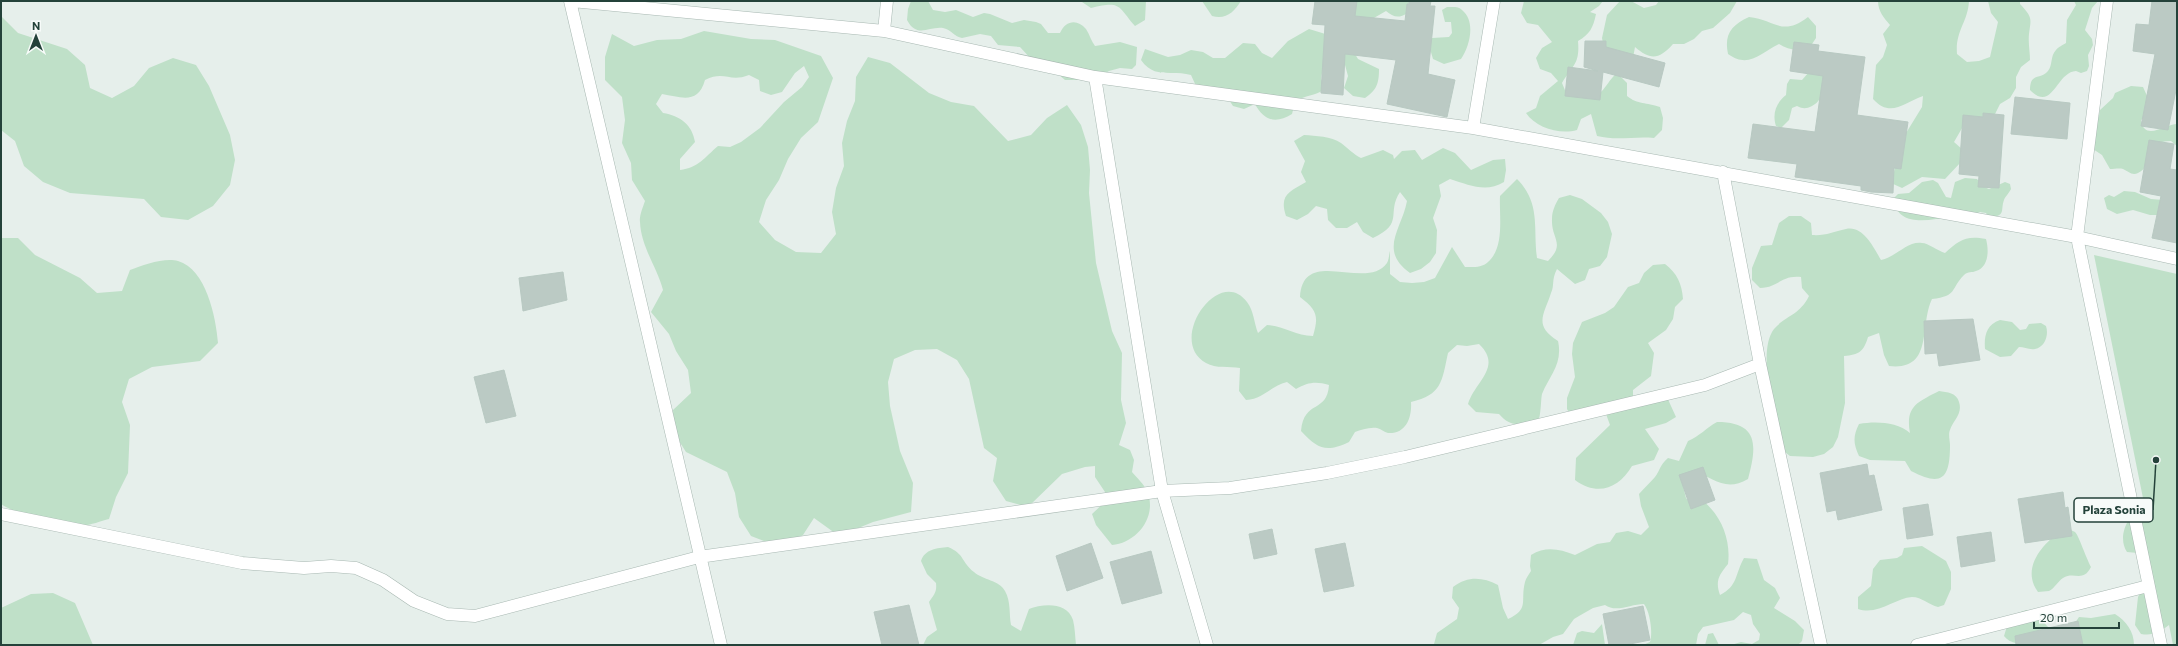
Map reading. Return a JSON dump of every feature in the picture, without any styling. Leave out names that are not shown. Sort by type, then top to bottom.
[{"type":"street","points":[[721,645],[699,557],[571,1],[884,31],[1095,77],[1473,128],[2077,237],[2177,259]]},
{"type":"street","points":[[884,31],[887,1]]},
{"type":"street","points":[[1473,128],[1494,1]]},
{"type":"street","points":[[2107,1],[2077,237],[2161,645]]},
{"type":"street","points":[[1095,77],[1162,491],[1207,645]]},
{"type":"street","points":[[1723,172],[1760,364],[1821,645]]},
{"type":"street","points":[[1,514],[242,563],[304,568],[331,566],[356,568],[383,580],[414,601],[447,614],[475,616],[699,557],[1162,491],[1230,488],[1327,473],[1405,457],[1705,385],[1760,364]]},
{"type":"street","points":[[1917,645],[2148,586]]},
{"type":"green space","points":[[911,1],[928,1],[933,10],[945,12],[956,10],[973,17],[984,13],[1012,23],[1024,20],[1036,22],[1041,24],[1048,33],[1060,33],[1068,24],[1072,22],[1079,23],[1086,29],[1095,46],[1120,42],[1137,47],[1136,65],[1132,69],[1120,68],[1089,80],[1065,80],[1052,69],[1032,60],[1020,47],[998,45],[991,36],[980,34],[962,38],[943,28],[924,30],[915,29],[907,20],[908,9]]},
{"type":"green space","points":[[1075,1],[1146,1],[1145,20],[1135,26],[1122,10],[1114,5],[1091,8],[1082,2]]},
{"type":"green space","points":[[1202,1],[1241,1],[1229,14],[1217,17],[1212,16]]},
{"type":"green space","points":[[1356,1],[1409,2],[1407,13],[1404,15],[1399,17],[1391,15],[1386,11],[1360,26],[1349,12]]},
{"type":"green space","points":[[1524,1],[1603,1],[1599,6],[1590,12],[1596,14],[1594,23],[1588,33],[1578,41],[1577,60],[1562,83],[1567,95],[1585,96],[1594,95],[1602,91],[1616,74],[1604,49],[1602,38],[1607,15],[1620,1],[1631,1],[1644,8],[1656,5],[1659,1],[1737,1],[1730,13],[1713,28],[1702,31],[1694,39],[1684,44],[1673,44],[1663,53],[1654,56],[1645,54],[1635,47],[1633,58],[1619,75],[1627,83],[1627,96],[1639,102],[1660,107],[1663,118],[1662,130],[1654,138],[1619,138],[1597,136],[1591,114],[1581,119],[1577,130],[1563,132],[1549,129],[1536,123],[1526,113],[1536,108],[1540,96],[1558,81],[1551,73],[1540,69],[1536,58],[1542,48],[1552,42],[1538,25],[1527,23],[1521,13]]},
{"type":"green space","points":[[1878,1],[1969,1],[1957,46],[1957,54],[1967,62],[1979,61],[1990,57],[1998,22],[1991,13],[1988,1],[2020,1],[2020,4],[2029,15],[2030,60],[2021,67],[2016,77],[2016,88],[2010,98],[2000,104],[1995,114],[1965,123],[1954,142],[1963,150],[1961,162],[1945,179],[1922,177],[1902,188],[1891,183],[1903,138],[1922,107],[1923,96],[1903,105],[1891,108],[1885,108],[1879,105],[1873,99],[1876,65],[1883,57],[1887,45],[1883,34],[1890,25],[1880,11]]},
{"type":"green space","points":[[2074,1],[2098,1],[2092,8],[2085,30],[2092,39],[2093,45],[2088,55],[2089,66],[2087,71],[2081,73],[2076,71],[2069,73],[2049,94],[2044,97],[2038,96],[2030,90],[2030,84],[2034,78],[2045,74],[2048,71],[2051,66],[2054,52],[2066,43],[2067,20],[2076,5]]},
{"type":"green space","points":[[1447,7],[1461,9],[1469,20],[1470,34],[1467,47],[1461,59],[1444,64],[1433,59],[1428,42],[1432,38],[1449,37],[1452,33],[1451,22],[1445,22],[1442,10]]},
{"type":"green space","points":[[1,16],[18,33],[67,49],[85,65],[90,88],[112,98],[134,86],[149,68],[173,58],[196,65],[209,86],[230,135],[235,160],[230,185],[213,206],[188,220],[161,217],[144,199],[70,193],[43,182],[24,166],[15,141],[1,130]]},
{"type":"green space","points":[[1749,17],[1785,27],[1799,23],[1808,17],[1816,26],[1816,38],[1810,47],[1798,50],[1790,49],[1779,44],[1748,60],[1735,58],[1728,54],[1728,36],[1733,27]]},
{"type":"green space","points":[[1309,29],[1332,36],[1352,49],[1358,59],[1379,69],[1378,82],[1375,89],[1365,98],[1353,96],[1344,88],[1348,76],[1345,65],[1323,67],[1321,79],[1325,89],[1295,102],[1292,114],[1276,120],[1262,114],[1255,104],[1244,109],[1233,106],[1227,97],[1217,91],[1207,98],[1196,96],[1196,86],[1191,75],[1184,73],[1158,72],[1146,66],[1141,60],[1145,49],[1168,57],[1180,55],[1191,50],[1203,52],[1213,58],[1225,58],[1243,43],[1255,44],[1262,53],[1272,58],[1288,41]]},
{"type":"green space","points":[[704,31],[751,39],[775,40],[821,56],[833,78],[818,122],[801,138],[788,159],[779,180],[766,200],[759,222],[775,240],[796,252],[821,253],[836,234],[832,212],[836,188],[844,166],[842,143],[847,121],[855,101],[856,77],[868,57],[890,63],[929,93],[951,102],[974,106],[1008,141],[1031,135],[1047,118],[1067,105],[1081,125],[1088,147],[1090,170],[1089,193],[1096,263],[1112,331],[1122,353],[1121,400],[1126,423],[1119,445],[1130,450],[1134,460],[1132,472],[1146,488],[1150,500],[1150,510],[1147,519],[1137,534],[1121,543],[1112,545],[1096,525],[1092,514],[1109,498],[1095,477],[1095,466],[1085,467],[1062,474],[1028,507],[1006,501],[993,481],[997,458],[984,448],[969,379],[957,360],[937,349],[915,350],[894,359],[888,382],[890,406],[900,451],[913,483],[911,512],[873,522],[839,536],[814,518],[803,535],[780,547],[751,536],[739,517],[735,493],[727,472],[686,452],[674,433],[673,410],[691,393],[688,370],[676,351],[669,334],[651,312],[663,290],[643,240],[641,231],[640,217],[645,201],[632,180],[631,163],[622,143],[625,120],[622,97],[605,80],[605,57],[612,34],[634,46],[657,40],[681,39]],"holes":[[[804,66],[809,77],[802,87],[784,102],[760,128],[741,142],[730,147],[718,146],[697,164],[680,170],[680,159],[695,142],[691,130],[684,122],[675,116],[663,113],[656,104],[662,94],[688,98],[698,93],[705,80],[712,77],[722,76],[736,78],[749,75],[759,80],[760,91],[771,95],[782,92],[795,73]]]},
{"type":"green space","points":[[1826,67],[1824,89],[1817,103],[1806,108],[1797,106],[1792,108],[1789,120],[1781,128],[1776,126],[1774,117],[1777,105],[1786,95],[1787,84],[1790,79],[1802,80],[1809,72]]},
{"type":"green space","points":[[2131,86],[2143,87],[2148,98],[2146,117],[2141,120],[2146,130],[2151,131],[2177,124],[2177,146],[2171,141],[2162,142],[2156,145],[2147,165],[2138,173],[2134,174],[2122,169],[2110,169],[2102,155],[2093,149],[2096,121],[2100,110],[2113,98],[2115,93]]},
{"type":"green space","points":[[1304,135],[1333,139],[1344,145],[1355,155],[1361,158],[1383,150],[1393,155],[1394,159],[1402,151],[1415,150],[1422,160],[1443,148],[1455,153],[1471,170],[1493,160],[1505,159],[1506,170],[1504,182],[1491,187],[1477,187],[1450,179],[1439,185],[1441,196],[1433,218],[1437,230],[1436,253],[1430,262],[1421,269],[1410,273],[1400,264],[1395,256],[1395,239],[1407,201],[1400,192],[1394,206],[1392,222],[1383,233],[1373,238],[1363,232],[1357,222],[1347,228],[1336,228],[1328,220],[1327,209],[1316,206],[1308,214],[1297,220],[1286,216],[1284,203],[1287,195],[1306,182],[1301,172],[1305,161],[1294,141]]},
{"type":"green space","points":[[1965,178],[1977,179],[1984,187],[1989,189],[2005,182],[2010,184],[2011,189],[2004,200],[2001,214],[1989,218],[1986,213],[1980,212],[1965,216],[1933,220],[1915,220],[1907,218],[1896,208],[1894,198],[1898,194],[1909,193],[1922,182],[1933,180],[1938,183],[1946,197],[1951,198],[1955,182]]},
{"type":"green space","points":[[1517,179],[1525,188],[1533,207],[1537,258],[1548,261],[1556,250],[1557,245],[1552,226],[1552,216],[1559,198],[1570,195],[1582,199],[1601,213],[1608,222],[1612,234],[1607,257],[1600,266],[1589,269],[1585,280],[1575,284],[1557,269],[1555,273],[1552,290],[1542,319],[1545,330],[1558,341],[1559,356],[1555,369],[1542,394],[1539,419],[1517,424],[1508,422],[1499,414],[1476,412],[1468,404],[1488,367],[1486,352],[1479,344],[1467,346],[1457,345],[1448,353],[1442,379],[1439,385],[1435,391],[1429,395],[1411,402],[1409,418],[1407,423],[1400,431],[1388,433],[1377,428],[1365,429],[1355,432],[1349,442],[1328,448],[1312,442],[1301,431],[1306,414],[1324,400],[1329,385],[1312,383],[1296,389],[1287,382],[1276,386],[1258,397],[1246,400],[1239,391],[1240,368],[1210,365],[1195,353],[1192,339],[1194,324],[1201,310],[1211,299],[1223,292],[1236,293],[1247,302],[1253,313],[1258,333],[1267,325],[1279,327],[1307,336],[1313,336],[1316,323],[1315,314],[1310,306],[1300,297],[1304,282],[1312,274],[1324,271],[1365,273],[1378,271],[1387,263],[1390,251],[1390,274],[1400,282],[1424,282],[1435,278],[1452,247],[1465,267],[1477,267],[1486,264],[1493,256],[1499,240],[1500,196]]},
{"type":"green space","points":[[2124,191],[2135,192],[2151,199],[2163,200],[2161,215],[2150,215],[2133,210],[2117,214],[2107,209],[2104,198],[2109,195],[2114,197]]},
{"type":"green space","points":[[1789,216],[1801,216],[1811,223],[1812,235],[1825,234],[1846,229],[1858,230],[1867,238],[1881,260],[1907,246],[1917,243],[1927,244],[1945,253],[1954,245],[1963,240],[1968,238],[1979,238],[1986,239],[1988,248],[1986,262],[1980,269],[1966,274],[1950,294],[1932,299],[1928,310],[1919,354],[1913,361],[1903,366],[1889,366],[1884,355],[1879,333],[1868,337],[1863,349],[1854,355],[1844,356],[1845,403],[1838,437],[1833,447],[1824,454],[1813,457],[1790,456],[1781,449],[1767,369],[1769,340],[1774,329],[1797,312],[1809,296],[1802,288],[1801,277],[1788,278],[1771,286],[1760,288],[1752,280],[1752,268],[1761,246],[1772,245],[1779,223]]},
{"type":"green space","points":[[1,238],[18,238],[35,255],[80,278],[97,293],[122,291],[130,270],[154,262],[173,260],[188,266],[196,274],[208,295],[215,320],[218,343],[200,361],[152,367],[129,379],[122,402],[130,425],[128,473],[116,497],[109,519],[82,526],[63,525],[28,516],[1,504]]},
{"type":"green space","points":[[2094,255],[2177,274],[2177,645],[2173,645],[2169,625],[2156,633],[2141,634],[2135,625],[2138,597],[2146,581],[2138,553],[2127,552],[2123,540],[2129,520],[2139,510],[2145,508]]},
{"type":"green space","points":[[1665,264],[1676,275],[1683,299],[1675,307],[1673,319],[1666,330],[1648,343],[1654,353],[1651,376],[1633,390],[1633,401],[1666,395],[1676,417],[1666,423],[1645,429],[1659,449],[1654,460],[1632,466],[1627,474],[1614,485],[1600,489],[1592,488],[1575,480],[1576,458],[1610,425],[1606,414],[1584,420],[1573,419],[1567,409],[1567,398],[1575,377],[1572,354],[1573,343],[1582,322],[1605,313],[1614,307],[1628,287],[1639,283],[1644,273],[1653,265]]},
{"type":"green space","points":[[2000,320],[2012,322],[2020,330],[2026,329],[2029,324],[2041,323],[2046,326],[2047,329],[2044,343],[2035,349],[2019,347],[2011,356],[2000,357],[1985,349],[1985,344],[1986,335],[1989,328],[1995,322]]},
{"type":"green space","points":[[1939,391],[1954,395],[1958,399],[1960,406],[1959,413],[1949,432],[1950,457],[1946,472],[1942,477],[1937,479],[1922,476],[1911,471],[1905,461],[1870,460],[1859,456],[1854,440],[1859,424],[1886,423],[1905,429],[1910,433],[1909,417],[1911,411],[1919,402]]},
{"type":"green space","points":[[1717,422],[1731,423],[1741,426],[1748,431],[1752,438],[1753,446],[1753,456],[1748,479],[1740,483],[1726,484],[1720,483],[1693,470],[1683,486],[1686,498],[1693,507],[1703,501],[1710,507],[1720,521],[1724,530],[1729,555],[1728,564],[1720,575],[1718,582],[1720,595],[1733,584],[1744,558],[1757,559],[1764,580],[1775,588],[1780,598],[1774,608],[1795,621],[1804,630],[1802,641],[1798,645],[1731,645],[1741,642],[1752,644],[1759,640],[1760,634],[1753,624],[1751,615],[1743,612],[1734,620],[1703,627],[1698,634],[1696,645],[1643,645],[1650,642],[1651,638],[1649,617],[1644,604],[1619,608],[1605,605],[1593,608],[1574,619],[1563,634],[1553,637],[1539,645],[1434,644],[1437,633],[1457,619],[1459,608],[1452,598],[1453,587],[1459,583],[1470,579],[1481,579],[1498,585],[1503,608],[1508,619],[1519,612],[1522,608],[1525,582],[1531,571],[1531,555],[1542,550],[1553,549],[1575,555],[1597,544],[1610,542],[1616,533],[1628,531],[1641,535],[1649,527],[1641,506],[1639,494],[1655,477],[1663,463],[1668,458],[1679,461],[1688,441]]},
{"type":"green space","points":[[2063,529],[2075,532],[2091,567],[2088,572],[2082,576],[2067,576],[2061,579],[2049,591],[2038,592],[2033,583],[2033,565],[2042,548]]},
{"type":"green space","points":[[1922,546],[1946,561],[1951,572],[1951,589],[1944,605],[1938,607],[1919,598],[1912,597],[1899,600],[1879,609],[1865,611],[1858,609],[1858,597],[1871,586],[1873,569],[1880,560],[1897,558],[1902,555],[1904,548]]},
{"type":"green space","points":[[948,547],[957,552],[967,565],[978,575],[995,582],[1002,587],[1008,599],[1011,625],[1021,631],[1029,609],[1047,605],[1060,607],[1070,614],[1073,620],[1076,645],[923,645],[927,637],[937,630],[929,602],[935,593],[936,583],[927,574],[921,561],[928,552]]},
{"type":"green space","points":[[53,593],[75,603],[93,645],[1,645],[1,608],[31,594]]},
{"type":"green space","points":[[2026,610],[2032,610],[2049,628],[2043,645],[2027,645],[2011,642],[2004,636],[2010,616]]},
{"type":"green space","points":[[2115,614],[2129,627],[2133,635],[2134,645],[2079,645],[2073,626],[2079,617],[2091,618]]},
{"type":"green space","points":[[1602,624],[1605,645],[1573,645],[1577,633],[1582,631],[1594,633]]},
{"type":"green space","points":[[1713,633],[1719,645],[1705,645],[1708,634]]},
{"type":"building","points":[[1315,1],[1357,1],[1355,16],[1405,21],[1407,4],[1409,4],[1409,1],[1431,1],[1430,6],[1435,6],[1428,74],[1455,80],[1447,117],[1387,104],[1396,60],[1345,54],[1343,95],[1321,93],[1325,25],[1312,24]]},
{"type":"building","points":[[2152,1],[2177,1],[2177,85],[2168,130],[2141,126],[2155,54],[2133,51],[2136,24],[2149,25]]},
{"type":"building","points":[[1585,41],[1606,41],[1606,47],[1665,63],[1659,87],[1603,72],[1600,100],[1565,96],[1568,67],[1598,71],[1584,67]]},
{"type":"building","points":[[1794,42],[1819,45],[1818,51],[1865,57],[1857,115],[1908,122],[1901,169],[1894,168],[1893,193],[1871,192],[1861,190],[1861,186],[1795,177],[1797,164],[1748,158],[1753,124],[1815,132],[1823,76],[1790,71]]},
{"type":"building","points":[[2015,97],[2070,103],[2067,139],[2011,134]]},
{"type":"building","points":[[1983,113],[2004,115],[1999,188],[1978,187],[1979,176],[1959,174],[1963,115],[1983,117]]},
{"type":"building","points":[[2149,140],[2174,144],[2170,169],[2177,170],[2177,243],[2152,238],[2161,196],[2140,192]]},
{"type":"building","points":[[563,272],[567,300],[523,311],[519,278]]},
{"type":"building","points":[[1973,319],[1980,360],[1939,366],[1937,353],[1925,354],[1924,321]]},
{"type":"building","points":[[504,370],[516,416],[486,423],[474,377]]},
{"type":"building","points":[[1867,464],[1869,476],[1874,475],[1882,510],[1838,520],[1836,510],[1827,512],[1820,473]]},
{"type":"building","points":[[1703,467],[1715,500],[1691,509],[1679,475]]},
{"type":"building","points":[[2063,492],[2065,508],[2068,507],[2072,536],[2025,543],[2018,499]]},
{"type":"building","points":[[1928,504],[1933,535],[1907,539],[1903,508]]},
{"type":"building","points":[[1272,529],[1277,554],[1254,559],[1249,534]]},
{"type":"building","points":[[1991,532],[1995,561],[1961,567],[1957,537]]},
{"type":"building","points":[[1091,543],[1103,578],[1067,591],[1056,556]]},
{"type":"building","points":[[1345,543],[1354,586],[1324,592],[1315,549]]},
{"type":"building","points":[[1151,551],[1162,593],[1122,604],[1110,562]]},
{"type":"building","points":[[909,605],[919,645],[882,645],[874,612]]},
{"type":"building","points":[[1643,606],[1650,640],[1625,645],[1609,645],[1603,614]]},
{"type":"building","points":[[2078,621],[2083,645],[2016,645],[2015,636]]},
{"type":"place","name":"Plaza Sonia","points":[[2156,460]]}]
